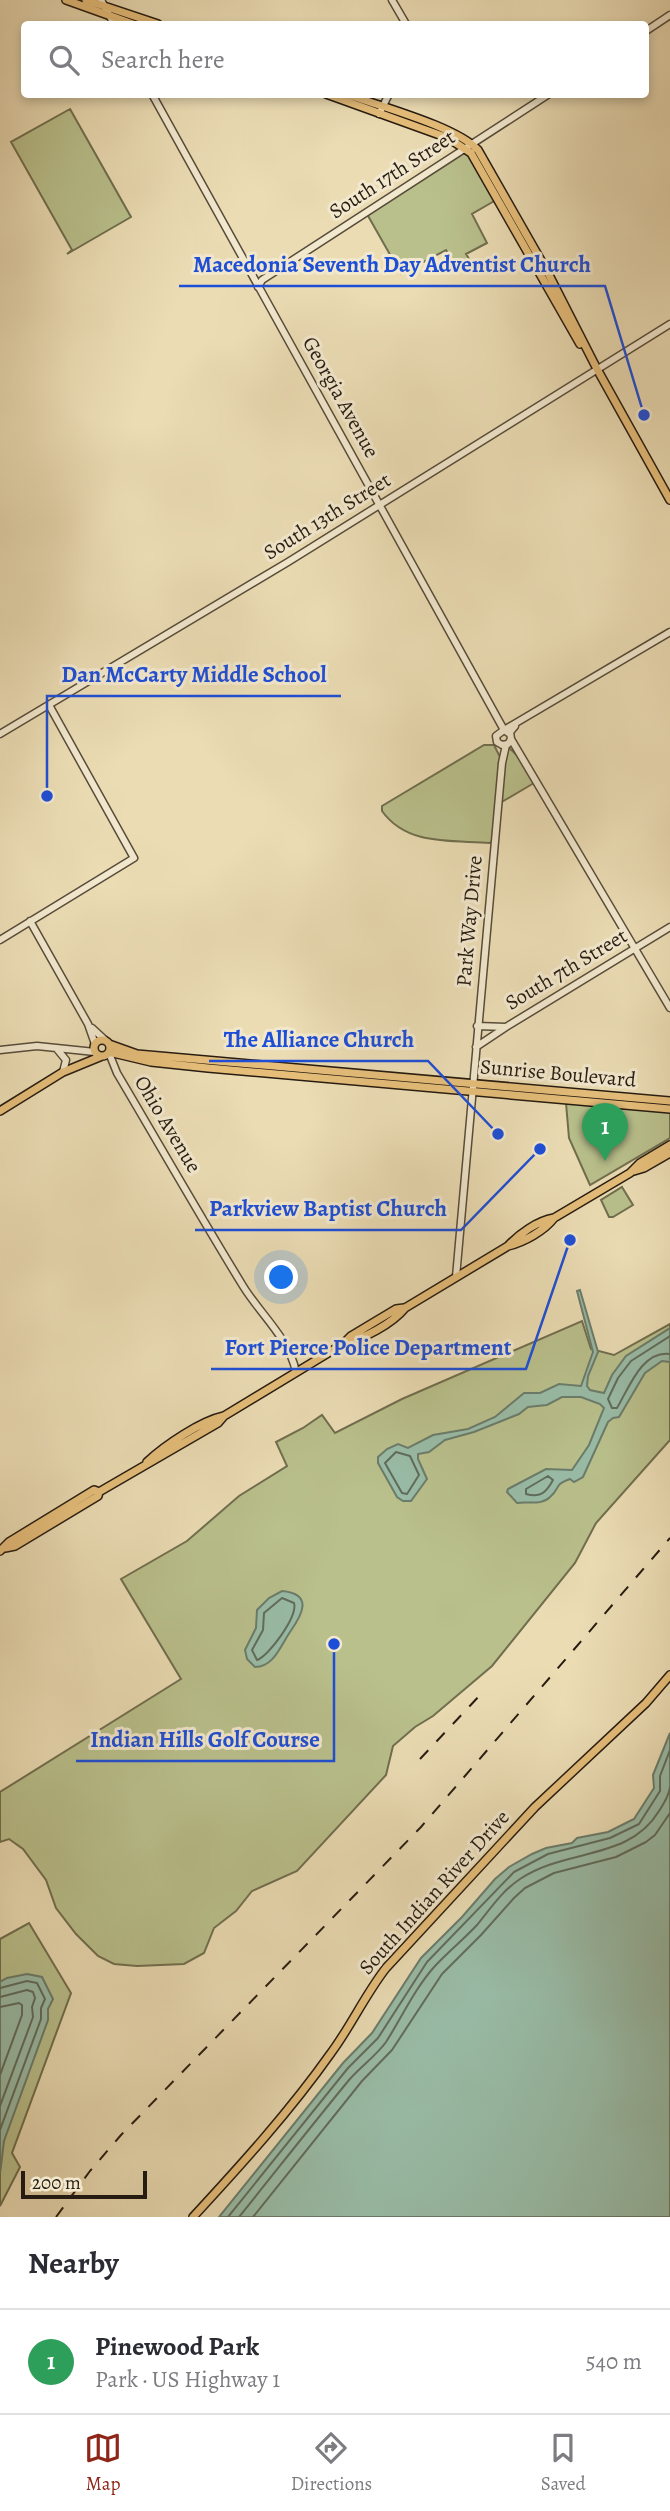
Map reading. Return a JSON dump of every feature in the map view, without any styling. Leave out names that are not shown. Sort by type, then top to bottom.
[{"type":"main road","points":[[66,0],[105,7],[128,21]]},
{"type":"main road","points":[[87,0],[149,21]]},
{"type":"main road","points":[[340,98],[449,131],[468,145],[577,341],[597,369],[670,500]]},
{"type":"main road","points":[[355,98],[380,110]]},
{"type":"main road","points":[[0,1111],[102,1049]]},
{"type":"main road","name":"Sunrise Boulevard","points":[[102,1049],[132,1059],[208,1068],[670,1101]]},
{"type":"main road","name":"Sunrise Boulevard","points":[[102,1049],[670,1109]]},
{"type":"main road","points":[[630,1173],[640,1163],[670,1145]]},
{"type":"main road","points":[[2,1549],[15,1546],[98,1496],[99,1492],[177,1440],[215,1418],[224,1416],[343,1345],[351,1336],[396,1309],[405,1308],[508,1246],[549,1225],[554,1218],[630,1173],[670,1153]]},
{"type":"main road","name":"South Indian River Drive","points":[[193,2217],[310,2083],[386,1968],[535,1807],[646,1703],[670,1675]]},
{"type":"street","points":[[392,0],[404,21]]},
{"type":"street","points":[[649,29],[670,15]]},
{"type":"street","name":"Georgia Avenue","points":[[154,98],[380,503],[505,737],[522,756],[670,1008]]},
{"type":"street","points":[[380,110],[387,98]]},
{"type":"street","name":"South 17th Street","points":[[258,287],[262,280],[543,98]]},
{"type":"street","name":"South 13th Street","points":[[0,734],[280,566],[670,324]]},
{"type":"street","points":[[505,737],[519,722],[670,632]]},
{"type":"street","points":[[0,940],[134,858],[49,705]]},
{"type":"street","name":"Park Way Drive","points":[[456,1277],[505,737]]},
{"type":"street","name":"Ohio Avenue","points":[[30,922],[244,1289],[272,1324],[294,1362],[296,1372]]},
{"type":"street","name":"South 7th Street","points":[[477,1026],[506,1027],[670,927]]},
{"type":"street","points":[[476,1047],[506,1027]]},
{"type":"street","points":[[0,1050],[29,1046],[73,1050],[102,1049]]},
{"type":"street","points":[[57,1049],[66,1060],[63,1072]]},
{"type":"street","points":[[117,1073],[121,1062],[132,1059]]},
{"type":"shaded area","points":[[70,109],[131,217],[67,254],[72,250],[11,142]]},
{"type":"shaded area","points":[[466,151],[496,200],[472,214],[487,243],[466,254],[471,262],[467,265],[465,262],[456,267],[446,250],[401,274],[367,214]]},
{"type":"shaded area","points":[[484,745],[494,745],[500,757],[490,843],[445,841],[417,836],[392,822],[382,811],[382,806]]},
{"type":"shaded area","points":[[508,747],[520,758],[534,783],[500,803],[504,762]]},
{"type":"shaded area","points":[[566,1103],[670,1111],[670,1138],[590,1185],[569,1138]]},
{"type":"shaded area","points":[[622,1187],[633,1205],[609,1217],[601,1200]]},
{"type":"shaded area","points":[[582,1321],[591,1349],[614,1355],[670,1324],[670,1440],[596,1523],[575,1563],[492,1666],[393,1746],[386,1775],[297,1871],[252,1891],[236,1911],[214,1928],[204,1953],[184,1964],[114,1964],[98,1956],[56,1908],[46,1880],[23,1849],[9,1839],[0,1842],[0,1792],[181,1679],[121,1579],[187,1541],[239,1496],[287,1466],[276,1442],[322,1415],[335,1433],[402,1399]]},
{"type":"shaded area","points":[[29,1923],[71,1993],[12,2153],[20,2167],[0,2206],[0,1939]]},
{"type":"water","points":[[580,1290],[598,1352],[588,1376],[587,1386],[590,1390],[604,1393],[612,1375],[626,1356],[670,1328],[670,1362],[662,1361],[645,1373],[619,1417],[608,1422],[583,1477],[574,1482],[570,1479],[561,1483],[550,1497],[539,1502],[517,1503],[507,1492],[546,1469],[572,1470],[589,1445],[604,1408],[581,1397],[562,1397],[547,1405],[528,1407],[519,1414],[445,1440],[429,1452],[418,1454],[427,1479],[411,1501],[403,1501],[397,1497],[378,1463],[378,1457],[387,1449],[398,1444],[408,1448],[433,1435],[468,1429],[495,1417],[524,1393],[540,1393],[559,1384],[581,1386],[593,1352],[577,1291]]},
{"type":"water","points":[[282,1591],[298,1596],[302,1601],[301,1612],[272,1659],[255,1667],[247,1659],[245,1650],[256,1628],[257,1610],[269,1598]]},
{"type":"water","points":[[670,1733],[670,2217],[219,2217],[343,2063],[372,2033],[421,1958],[495,1879],[509,1867],[532,1854],[572,1843],[577,1838],[608,1832],[634,1819],[654,1788],[653,1775]]},
{"type":"water","points":[[27,1974],[42,1977],[53,1999],[48,2009],[48,2020],[4,2141],[0,2174],[0,1982]]},
{"type":"railway","points":[[56,2217],[121,2135],[421,1827],[670,1538]]},
{"type":"railway","points":[[420,1759],[482,1693]]},
{"type":"place","name":"Macedonia Seventh Day Adventist Church","points":[[644,415]]},
{"type":"place","name":"Dan McCarty Middle School","points":[[47,796]]},
{"type":"place","name":"The Alliance Church","points":[[498,1134]]},
{"type":"place","name":"Parkview Baptist Church","points":[[540,1149]]},
{"type":"place","name":"Pinewood Park","points":[[605,1161]]},
{"type":"place","name":"Fort Pierce Police Department","points":[[570,1240]]},
{"type":"place","name":"Indian Hills Golf Course","points":[[334,1644]]}]
